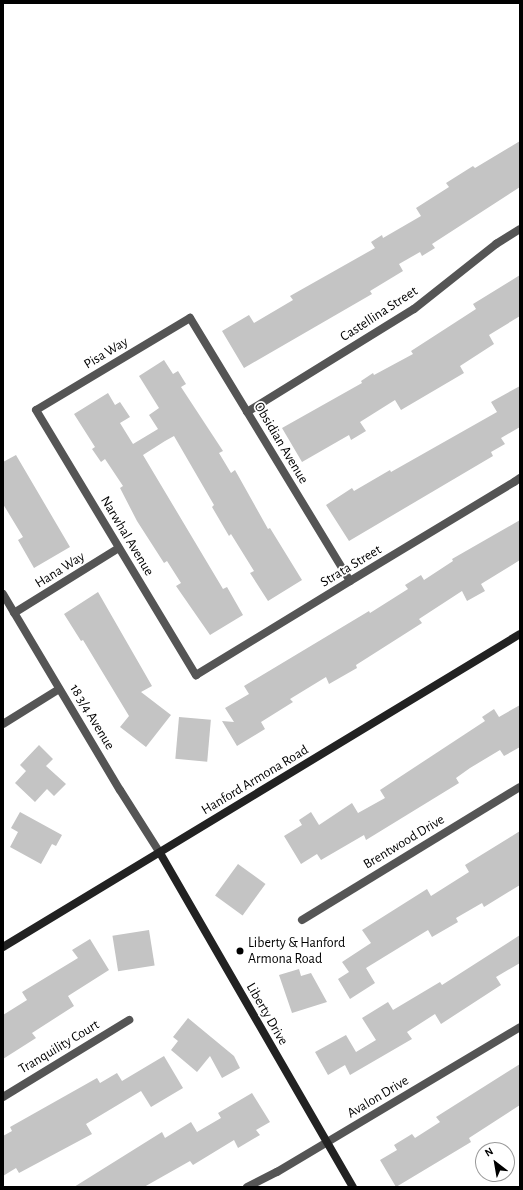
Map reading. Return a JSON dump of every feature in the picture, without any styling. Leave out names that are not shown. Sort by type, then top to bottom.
[{"type":"main road","name":"Hanford Armona Road","points":[[3,947],[520,634]]},
{"type":"main road","name":"Liberty Drive","points":[[160,853],[326,1143],[353,1187]]},
{"type":"street","name":"Castellina Street","points":[[247,412],[414,309],[496,244],[520,230]]},
{"type":"street","name":"Obsidian Avenue","points":[[190,318],[350,581]]},
{"type":"street","name":"Pisa Way","points":[[36,410],[190,318]]},
{"type":"street","name":"Narwhal Avenue","points":[[36,410],[196,675]]},
{"type":"street","name":"Strata Street","points":[[196,675],[520,478]]},
{"type":"street","name":"Hana Way","points":[[14,613],[119,548]]},
{"type":"street","name":"18 3/4 Avenue","points":[[3,594],[59,689],[160,853]]},
{"type":"street","points":[[3,724],[59,689]]},
{"type":"street","name":"Brentwood Drive","points":[[302,920],[520,787]]},
{"type":"street","name":"Tranquility Court","points":[[3,1097],[129,1020]]},
{"type":"street","name":"Avalon Drive","points":[[247,1187],[326,1143],[520,1027]]},
{"type":"building","points":[[520,141],[520,187],[432,244],[435,248],[422,256],[420,252],[399,264],[403,271],[370,291],[372,294],[244,368],[222,331],[249,315],[254,323],[293,300],[290,296],[375,248],[371,242],[382,235],[383,238],[421,216],[416,208],[449,187],[446,183],[473,166],[475,168]]},
{"type":"building","points":[[520,275],[520,316],[489,335],[494,344],[460,366],[464,373],[401,410],[395,400],[360,422],[366,431],[351,440],[349,435],[302,462],[282,428],[362,383],[361,381],[373,373],[374,375],[413,354],[411,351],[476,309],[473,304]]},
{"type":"building","points":[[164,360],[173,374],[178,371],[186,384],[181,387],[223,451],[219,453],[231,473],[235,470],[268,529],[270,528],[302,580],[268,601],[250,573],[254,571],[231,534],[229,536],[212,507],[214,505],[174,436],[165,441],[143,455],[223,589],[227,587],[243,615],[210,635],[176,586],[181,583],[167,561],[164,563],[137,521],[120,488],[123,486],[105,459],[101,462],[92,449],[95,447],[74,414],[108,393],[115,405],[120,402],[130,417],[120,423],[133,444],[158,429],[149,415],[159,408],[139,376]]},
{"type":"building","points":[[520,386],[520,427],[501,438],[505,444],[491,452],[493,456],[349,541],[326,505],[352,488],[354,491],[390,470],[391,472],[497,412],[491,402]]},
{"type":"building","points":[[16,455],[70,547],[34,568],[18,540],[23,537],[3,504],[3,462]]},
{"type":"building","points":[[520,520],[520,560],[481,584],[485,591],[467,601],[462,591],[419,619],[422,623],[356,665],[357,668],[329,684],[326,677],[290,699],[293,702],[261,722],[265,729],[237,746],[222,721],[234,722],[225,708],[249,694],[244,686],[369,611],[370,613],[408,589],[405,585],[421,575],[424,580],[453,561],[452,559]]},
{"type":"building","points":[[98,592],[152,686],[141,692],[171,715],[146,747],[120,727],[129,716],[83,640],[81,641],[64,614]]},
{"type":"building","points":[[520,705],[520,747],[504,756],[500,750],[470,768],[456,778],[459,783],[366,840],[364,835],[321,860],[317,854],[301,864],[284,836],[302,825],[299,820],[311,812],[319,825],[352,803],[358,813],[385,798],[380,790],[485,721],[482,717],[494,709],[499,717]]},
{"type":"building","points":[[179,717],[211,720],[207,762],[175,759]]},
{"type":"building","points":[[39,745],[53,759],[46,766],[66,784],[54,796],[47,789],[35,802],[15,783],[26,771],[20,765]]},
{"type":"building","points":[[20,812],[62,835],[56,846],[52,844],[41,864],[10,847],[18,832],[11,828]]},
{"type":"building","points":[[520,831],[520,885],[484,907],[482,903],[456,918],[458,922],[432,937],[428,930],[366,968],[375,983],[350,999],[338,979],[349,972],[342,962],[371,943],[362,930],[427,889],[431,896],[469,872],[465,865]]},
{"type":"building","points":[[238,864],[266,884],[243,916],[215,896]]},
{"type":"building","points":[[149,930],[155,966],[118,971],[112,936]]},
{"type":"building","points":[[520,935],[520,963],[496,977],[501,985],[441,1024],[435,1014],[407,1032],[412,1039],[350,1075],[345,1065],[328,1075],[315,1052],[346,1035],[356,1052],[376,1040],[362,1018],[388,1002],[393,1010],[440,982],[442,985]]},
{"type":"building","points":[[90,939],[109,970],[68,996],[74,1006],[32,1033],[36,1038],[3,1059],[3,1015],[27,1000],[22,992],[78,958],[72,950]]},
{"type":"building","points":[[299,969],[301,976],[311,973],[327,1002],[292,1013],[279,975]]},
{"type":"building","points":[[188,1018],[234,1056],[240,1068],[222,1078],[210,1056],[197,1072],[171,1050],[178,1041],[173,1037]]},
{"type":"building","points":[[164,1056],[183,1088],[151,1107],[141,1091],[86,1124],[92,1134],[19,1173],[16,1168],[3,1176],[3,1136],[12,1131],[10,1127],[97,1078],[100,1083],[117,1073],[122,1081]]},
{"type":"building","points":[[520,1064],[520,1105],[469,1138],[471,1142],[396,1187],[380,1160],[397,1150],[394,1145],[412,1134],[415,1138],[440,1122],[436,1117]]},
{"type":"building","points":[[252,1093],[270,1122],[256,1130],[260,1135],[238,1148],[234,1140],[193,1165],[190,1161],[144,1187],[74,1187],[162,1132],[165,1138],[191,1122],[197,1132],[221,1118],[218,1113]]},
{"type":"place","name":"Liberty & Hanford Armona Road","points":[[240,951]]}]
